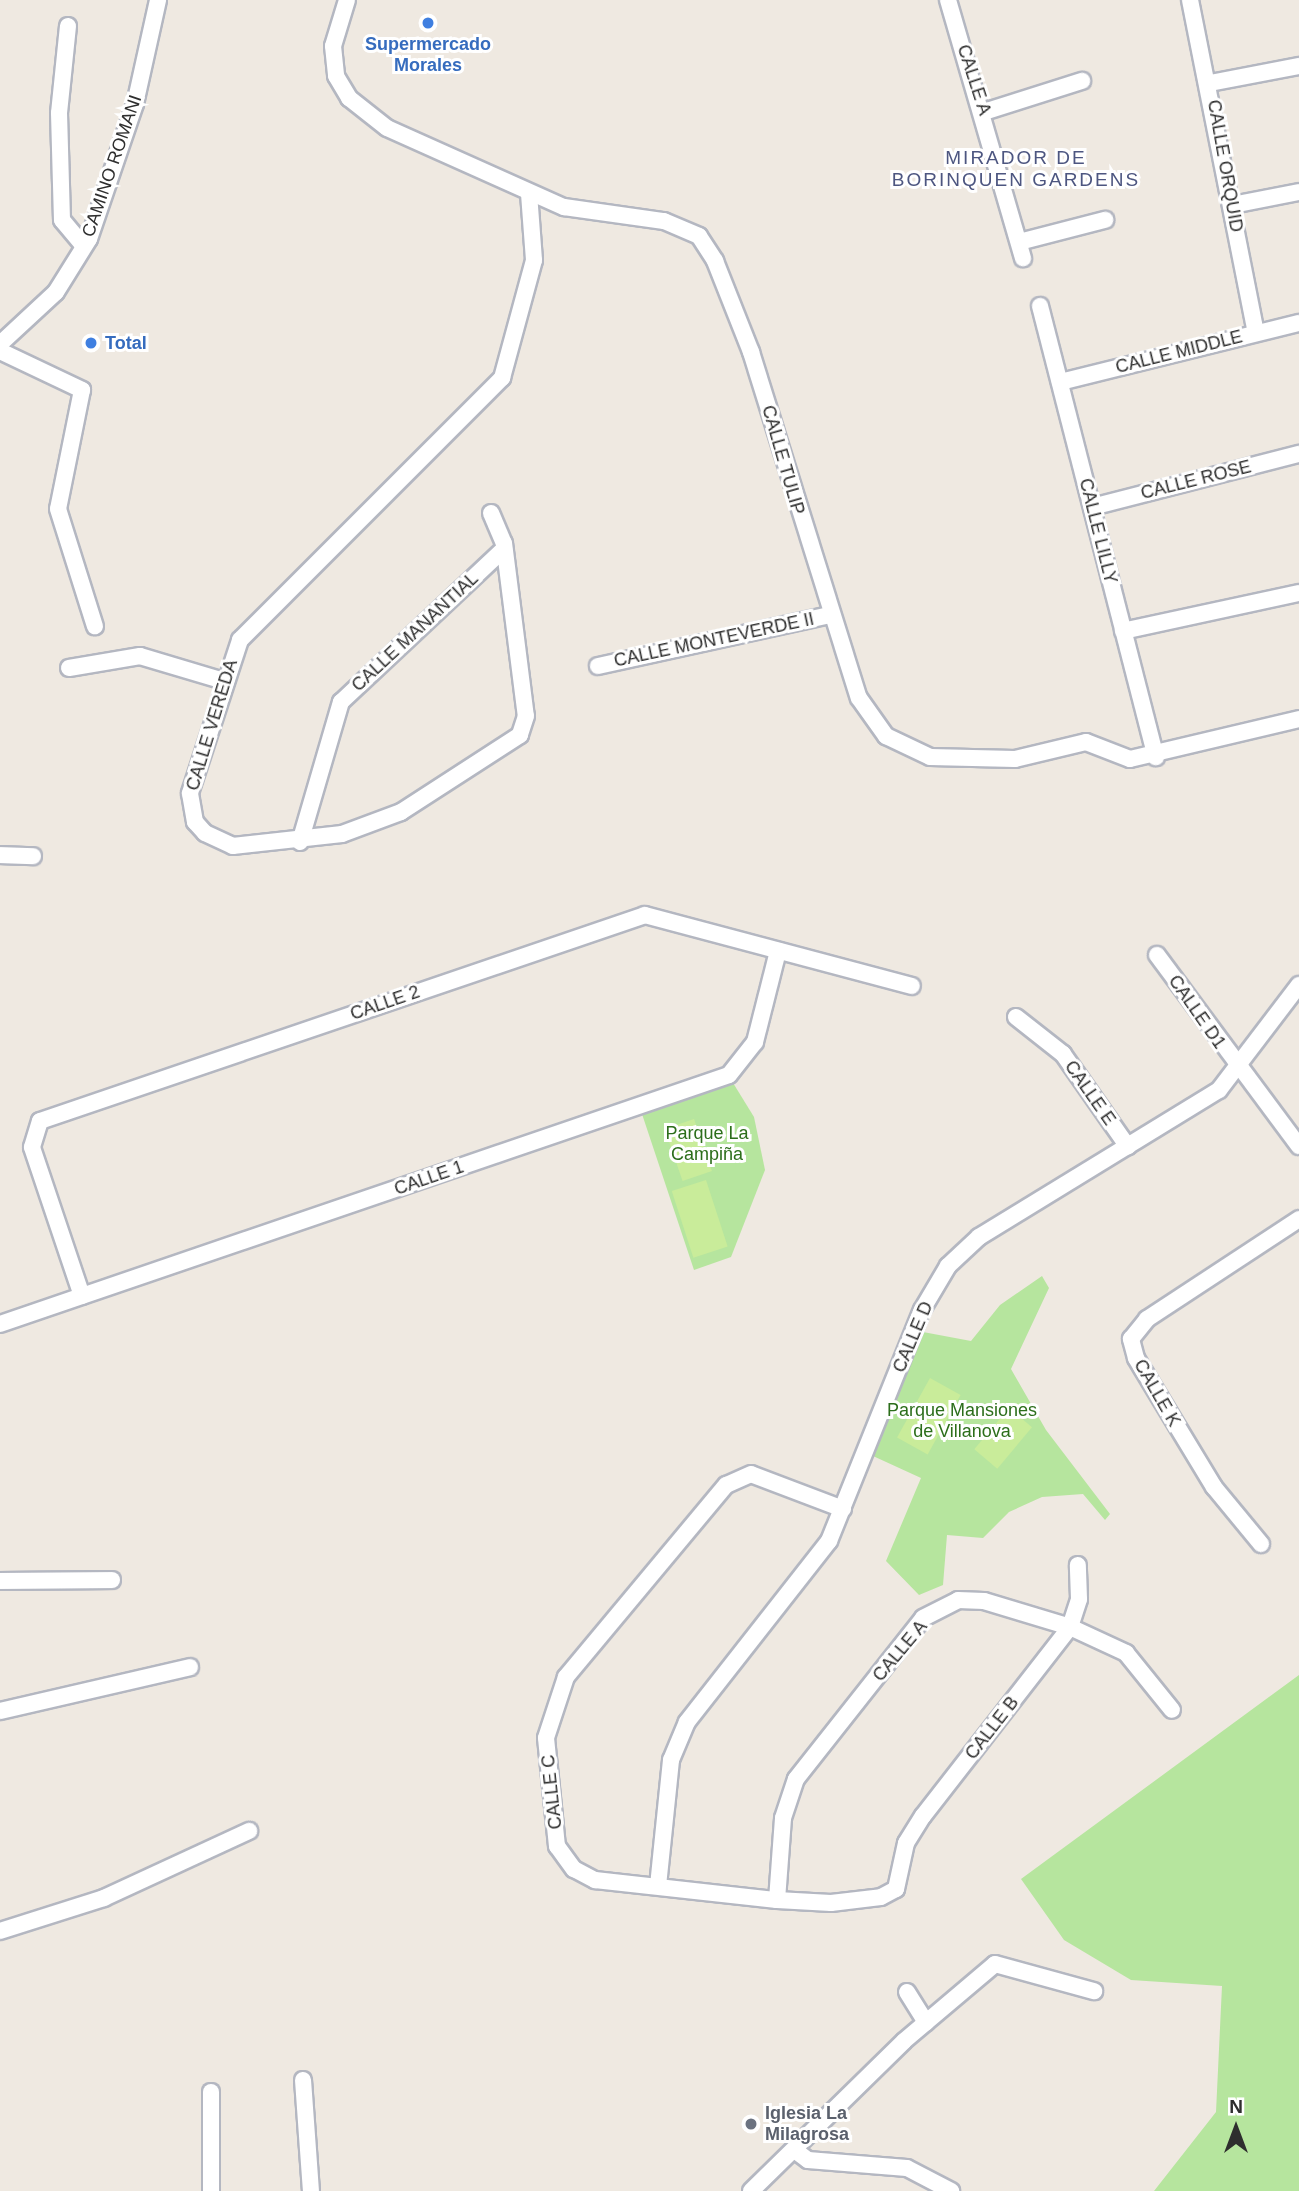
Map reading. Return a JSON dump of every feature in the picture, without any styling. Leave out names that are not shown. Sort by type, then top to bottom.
[{"type":"street","name":"CAMINO ROMANI","points":[[0,344],[56,292],[84,246],[135,104],[158,0]]},
{"type":"street","name":"CALLE TULIP","points":[[347,0],[333,46],[336,76],[349,98],[387,128],[529,194],[564,207],[664,221],[699,236],[715,261],[751,352],[830,615],[859,698],[886,736],[905,750],[930,757],[1016,759],[1086,742],[1130,759],[1156,757],[1299,719]]},
{"type":"street","name":"CALLE A","points":[[948,0],[1023,241],[1023,258]]},
{"type":"street","name":"CALLE ORQUID","points":[[1190,0],[1210,83],[1256,333]]},
{"type":"street","points":[[68,26],[59,113],[62,220],[84,246]]},
{"type":"street","points":[[1210,83],[1299,66]]},
{"type":"street","points":[[984,112],[1082,81]]},
{"type":"street","points":[[1232,205],[1299,192]]},
{"type":"street","name":"CALLE VEREDA","points":[[491,513],[501,525],[526,716],[520,735],[401,812],[300,842],[233,846],[215,842],[195,822],[190,793],[224,681],[248,630],[494,393],[534,260],[529,194]]},
{"type":"street","points":[[1023,241],[1105,220]]},
{"type":"street","name":"CALLE LILLY","points":[[1040,306],[1156,757]]},
{"type":"street","name":"CALLE MIDDLE","points":[[1060,382],[1299,323]]},
{"type":"street","points":[[0,351],[82,390],[58,509],[95,626]]},
{"type":"street","name":"CALLE ROSE","points":[[1092,507],[1299,454]]},
{"type":"street","name":"CALLE MANANTIAL","points":[[300,842],[341,702],[504,549]]},
{"type":"street","points":[[1124,631],[1299,593]]},
{"type":"street","name":"CALLE MONTEVERDE II","points":[[598,666],[830,615]]},
{"type":"street","points":[[69,668],[140,656],[224,681]]},
{"type":"street","points":[[0,855],[33,856]]},
{"type":"street","name":"CALLE 2","points":[[82,1296],[32,1147],[32,1132],[40,1121],[645,915],[912,986]]},
{"type":"street","name":"CALLE 1","points":[[0,1324],[729,1075],[755,1042],[778,951]]},
{"type":"street","name":"CALLE D1","points":[[1157,955],[1237,1070]]},
{"type":"street","name":"CALLE D","points":[[658,1886],[669,1771],[687,1722],[829,1541],[922,1310],[948,1266],[979,1237],[1219,1090],[1237,1070],[1299,985]]},
{"type":"street","name":"CALLE E","points":[[1016,1017],[1063,1054],[1128,1147]]},
{"type":"street","points":[[1237,1070],[1299,1146]]},
{"type":"street","name":"CALLE K","points":[[1261,1544],[1213,1487],[1136,1358],[1131,1339],[1147,1319],[1299,1219]]},
{"type":"street","name":"CALLE C","points":[[843,1509],[751,1474],[726,1485],[566,1677],[546,1738],[557,1846],[574,1869],[595,1880],[777,1900],[831,1903],[881,1898],[896,1889]]},
{"type":"street","name":"CALLE B","points":[[896,1889],[906,1843],[923,1816],[1070,1627],[1079,1599],[1078,1565]]},
{"type":"street","points":[[0,1581],[112,1580]]},
{"type":"street","name":"CALLE A","points":[[777,1900],[783,1818],[796,1779],[923,1619],[958,1600],[984,1601],[1070,1627],[1126,1653],[1172,1710]]},
{"type":"street","points":[[0,1711],[190,1667]]},
{"type":"street","points":[[0,1931],[104,1898],[248,1831]]},
{"type":"street","points":[[751,2191],[796,2151],[926,2022],[995,1964],[1094,1991]]},
{"type":"street","points":[[907,1993],[926,2022]]},
{"type":"street","points":[[303,2080],[311,2191]]},
{"type":"street","points":[[211,2092],[211,2191]]},
{"type":"street","points":[[796,2151],[808,2160],[907,2168],[951,2191]]},
{"type":"green space","name":"Parque La Campiña","points":[[730,1078],[754,1117],[765,1170],[731,1257],[694,1270],[641,1111]]},
{"type":"green space","points":[[694,1119],[712,1171],[683,1181],[665,1129]]},
{"type":"green space","points":[[706,1180],[728,1247],[693,1258],[672,1191]]},
{"type":"green space","name":"Parque Mansiones de Villanova","points":[[1042,1276],[1049,1288],[1011,1369],[1046,1430],[1110,1514],[1105,1520],[1083,1494],[1042,1497],[1009,1512],[983,1538],[947,1535],[943,1585],[919,1595],[886,1561],[921,1478],[873,1456],[923,1332],[971,1341],[1000,1305]]},
{"type":"green space","points":[[930,1378],[961,1395],[928,1454],[897,1437]]},
{"type":"green space","points":[[1009,1408],[1032,1427],[997,1469],[974,1449]]},
{"type":"green space","points":[[1299,1675],[1299,2191],[1154,2191],[1216,2112],[1222,1986],[1131,1980],[1064,1940],[1021,1879]]},
{"type":"place","name":"Supermercado Morales","points":[[428,23]]},
{"type":"place","name":"Total","points":[[91,343]]},
{"type":"place","name":"Iglesia La Milagrosa","points":[[751,2124]]},
{"type":"district","name":"MIRADOR DE BORINQUEN GARDENS","points":[[1016,169]]}]
